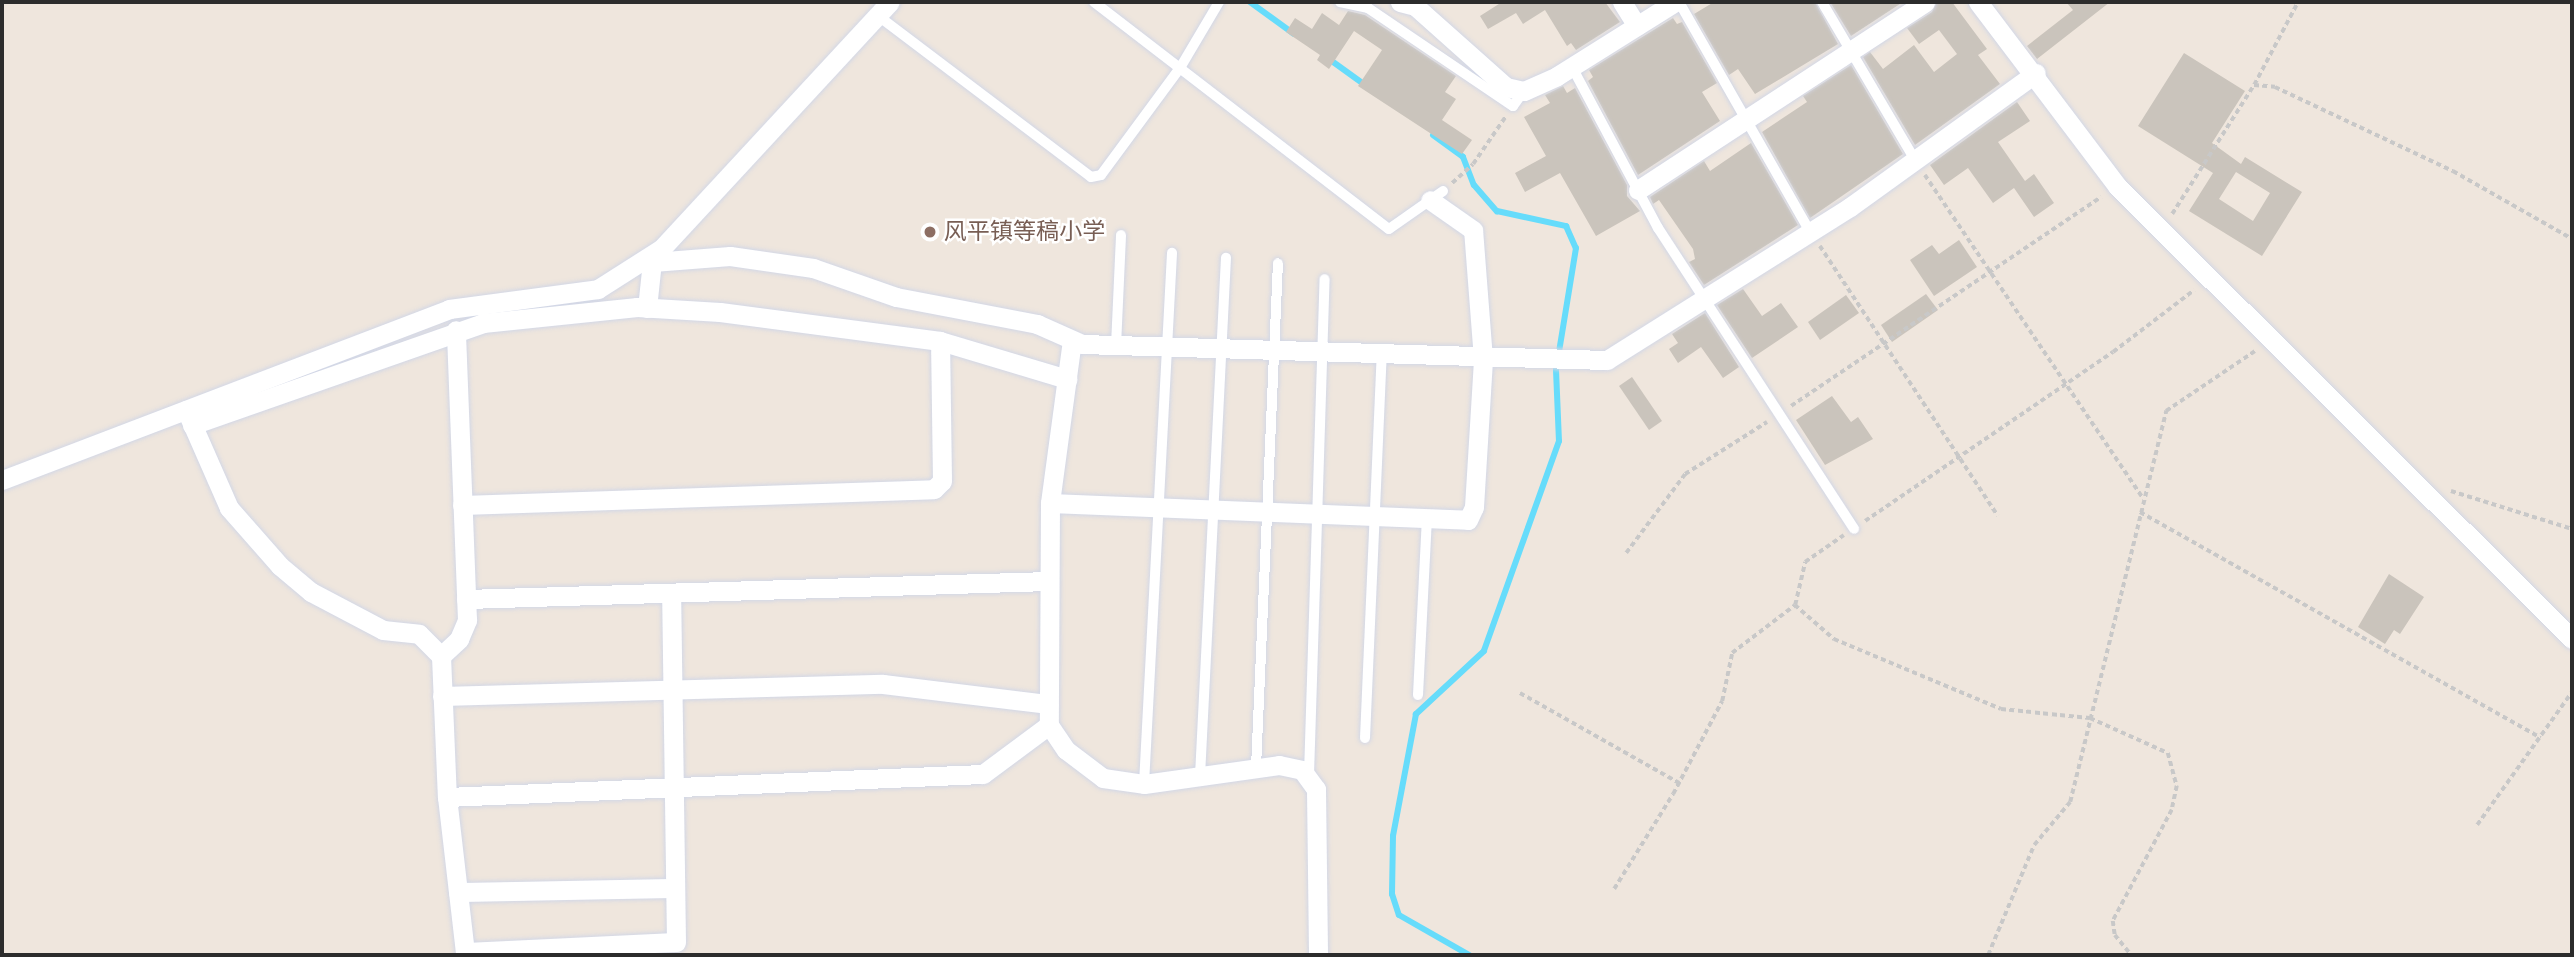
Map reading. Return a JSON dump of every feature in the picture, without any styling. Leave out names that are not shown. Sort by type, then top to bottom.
[{"type":"street","points":[[1400,2],[1415,6],[1519,98],[1677,2]]},
{"type":"street","points":[[1622,2],[1637,26]]},
{"type":"street","points":[[1638,190],[1848,49],[1925,2]]},
{"type":"street","points":[[1978,2],[2036,73],[2117,186],[2572,639]]},
{"type":"street","points":[[189,418],[449,309],[598,289],[646,262],[663,248],[883,8]]},
{"type":"street","points":[[646,262],[730,256],[813,268],[896,297],[1037,324],[1072,340],[1116,346],[1573,363],[1607,360],[1810,232],[2036,73]]},
{"type":"street","points":[[1050,503],[1468,520],[1474,507],[1483,359],[1473,230],[1436,196]]},
{"type":"street","points":[[646,262],[647,308]]},
{"type":"street","points":[[2,480],[483,323],[647,308],[940,341],[1067,379]]},
{"type":"street","points":[[441,656],[460,639],[467,620],[456,330]]},
{"type":"street","points":[[1072,340],[1050,503],[1049,725],[1066,750],[1103,778],[1143,784],[1279,765],[1301,771],[1316,789],[1318,955]]},
{"type":"street","points":[[462,505],[934,489],[942,481],[940,341]]},
{"type":"street","points":[[189,418],[229,508],[280,566],[311,592],[383,630],[419,634],[441,656],[447,797],[465,952],[676,942],[671,593]]},
{"type":"street","points":[[466,600],[1049,582]]},
{"type":"street","points":[[442,696],[883,684],[1049,704]]},
{"type":"street","points":[[447,797],[984,774],[1049,725]]},
{"type":"street","points":[[458,892],[675,888]]},
{"type":"lane","points":[[1094,2],[1389,229],[1436,196]]},
{"type":"lane","points":[[1340,2],[1368,8],[1519,98]]},
{"type":"lane","points":[[1677,2],[1810,232]]},
{"type":"lane","points":[[1822,2],[1915,160]]},
{"type":"lane","points":[[883,8],[1091,177],[1101,175],[1180,68],[1217,4]]},
{"type":"lane","points":[[1572,67],[1638,190],[1703,299],[1854,529]]},
{"type":"lane","points":[[1116,346],[1121,235]]},
{"type":"lane","points":[[1143,784],[1172,253]]},
{"type":"lane","points":[[1200,776],[1226,258]]},
{"type":"lane","points":[[1256,768],[1278,263]]},
{"type":"lane","points":[[1309,780],[1325,279]]},
{"type":"lane","points":[[1365,738],[1382,355]]},
{"type":"lane","points":[[1418,695],[1427,519]]},
{"type":"path","points":[[2162,230],[2254,85],[2298,2]]},
{"type":"path","points":[[2254,85],[2275,87],[2453,171],[2572,239]]},
{"type":"path","points":[[1436,196],[1473,164],[1519,98]]},
{"type":"path","points":[[1915,160],[2063,386],[2143,498]]},
{"type":"path","points":[[1626,554],[1685,474],[1779,415],[2117,186]]},
{"type":"path","points":[[1810,232],[1998,516]]},
{"type":"path","points":[[1614,889],[1679,783],[1722,701],[1732,653],[1795,606],[1805,562],[2063,386],[2209,278]]},
{"type":"path","points":[[1988,955],[2034,845],[2070,802],[2165,411],[2272,340]]},
{"type":"path","points":[[2448,490],[2572,529]]},
{"type":"path","points":[[2140,512],[2541,738]]},
{"type":"path","points":[[1795,606],[1834,639],[2001,709],[2090,718],[2168,753],[2177,786],[2172,810],[2113,921],[2115,935],[2130,955]]},
{"type":"path","points":[[2477,825],[2572,692]]},
{"type":"path","points":[[1520,693],[1679,783]]},
{"type":"building","points":[[1502,2],[1605,2],[1620,22],[1576,50],[1571,43],[1567,46],[1545,10],[1523,24],[1516,13],[1488,29],[1480,16]]},
{"type":"building","points":[[1714,2],[1815,2],[1838,44],[1755,94],[1738,69],[1729,75],[1694,14]]},
{"type":"building","points":[[1830,2],[1903,2],[1851,36]]},
{"type":"building","points":[[1937,2],[1952,2],[1987,49],[1978,55],[2000,84],[1915,145],[1863,57],[1870,52],[1883,69],[1914,45],[1934,72],[1957,54],[1939,30],[1919,44],[1907,28],[1932,12]]},
{"type":"building","points":[[2066,2],[2110,2],[2037,59],[2027,46],[2073,10]]},
{"type":"building","points":[[1348,11],[1365,15],[1456,76],[1445,92],[1456,99],[1442,120],[1472,140],[1462,154],[1358,86],[1382,50],[1354,31],[1329,69],[1317,60],[1320,55],[1286,32],[1295,18],[1312,29],[1322,13],[1339,25]]},
{"type":"building","points":[[1673,18],[1677,24],[1682,22],[1717,83],[1702,92],[1720,121],[1638,175],[1588,81],[1593,77],[1589,70]]},
{"type":"building","points":[[2184,53],[2245,91],[2212,143],[2241,164],[2245,157],[2302,192],[2262,256],[2189,211],[2213,173],[2138,126]],"holes":[[[2236,172],[2270,193],[2253,221],[2219,199]]]},
{"type":"building","points":[[1851,65],[1903,154],[1810,218],[1762,132],[1807,102],[1803,96]]},
{"type":"building","points":[[1563,86],[1567,93],[1575,88],[1627,185],[1627,196],[1640,211],[1596,236],[1560,173],[1525,192],[1515,173],[1546,156],[1524,117],[1550,103],[1545,95]]},
{"type":"building","points":[[2017,102],[2030,121],[1998,142],[2025,181],[2034,174],[2054,203],[2034,217],[2014,188],[1993,203],[1968,168],[1944,185],[1930,165]]},
{"type":"building","points":[[1751,143],[1798,225],[1704,285],[1689,262],[1695,259],[1693,249],[1659,200],[1653,204],[1650,197],[1704,161],[1710,171]]},
{"type":"building","points":[[1959,240],[1977,267],[1934,296],[1910,260],[1932,245],[1939,254]]},
{"type":"building","points":[[1743,289],[1762,316],[1781,303],[1798,327],[1752,358],[1717,305]]},
{"type":"building","points":[[1926,294],[1938,310],[1892,342],[1881,325]]},
{"type":"building","points":[[1846,295],[1859,313],[1820,340],[1808,322]]},
{"type":"building","points":[[1705,313],[1739,367],[1723,378],[1701,347],[1678,363],[1669,349],[1678,343],[1672,334]]},
{"type":"building","points":[[1632,377],[1662,421],[1649,430],[1619,386]]},
{"type":"building","points":[[1832,396],[1851,422],[1858,417],[1873,439],[1825,465],[1796,420]]},
{"type":"building","points":[[2389,574],[2424,597],[2400,634],[2394,630],[2385,644],[2358,627]]},
{"type":"waterway","points":[[1250,2],[1294,34]]},
{"type":"waterway","points":[[1329,59],[1365,85]]},
{"type":"waterway","points":[[1433,135],[1463,157],[1474,185],[1497,211],[1566,226],[1576,248],[1556,370],[1559,441],[1484,651],[1416,714],[1393,836],[1392,894],[1399,915],[1469,955]]},
{"type":"place","name":"风平镇等稿小学","points":[[930,232]]}]
